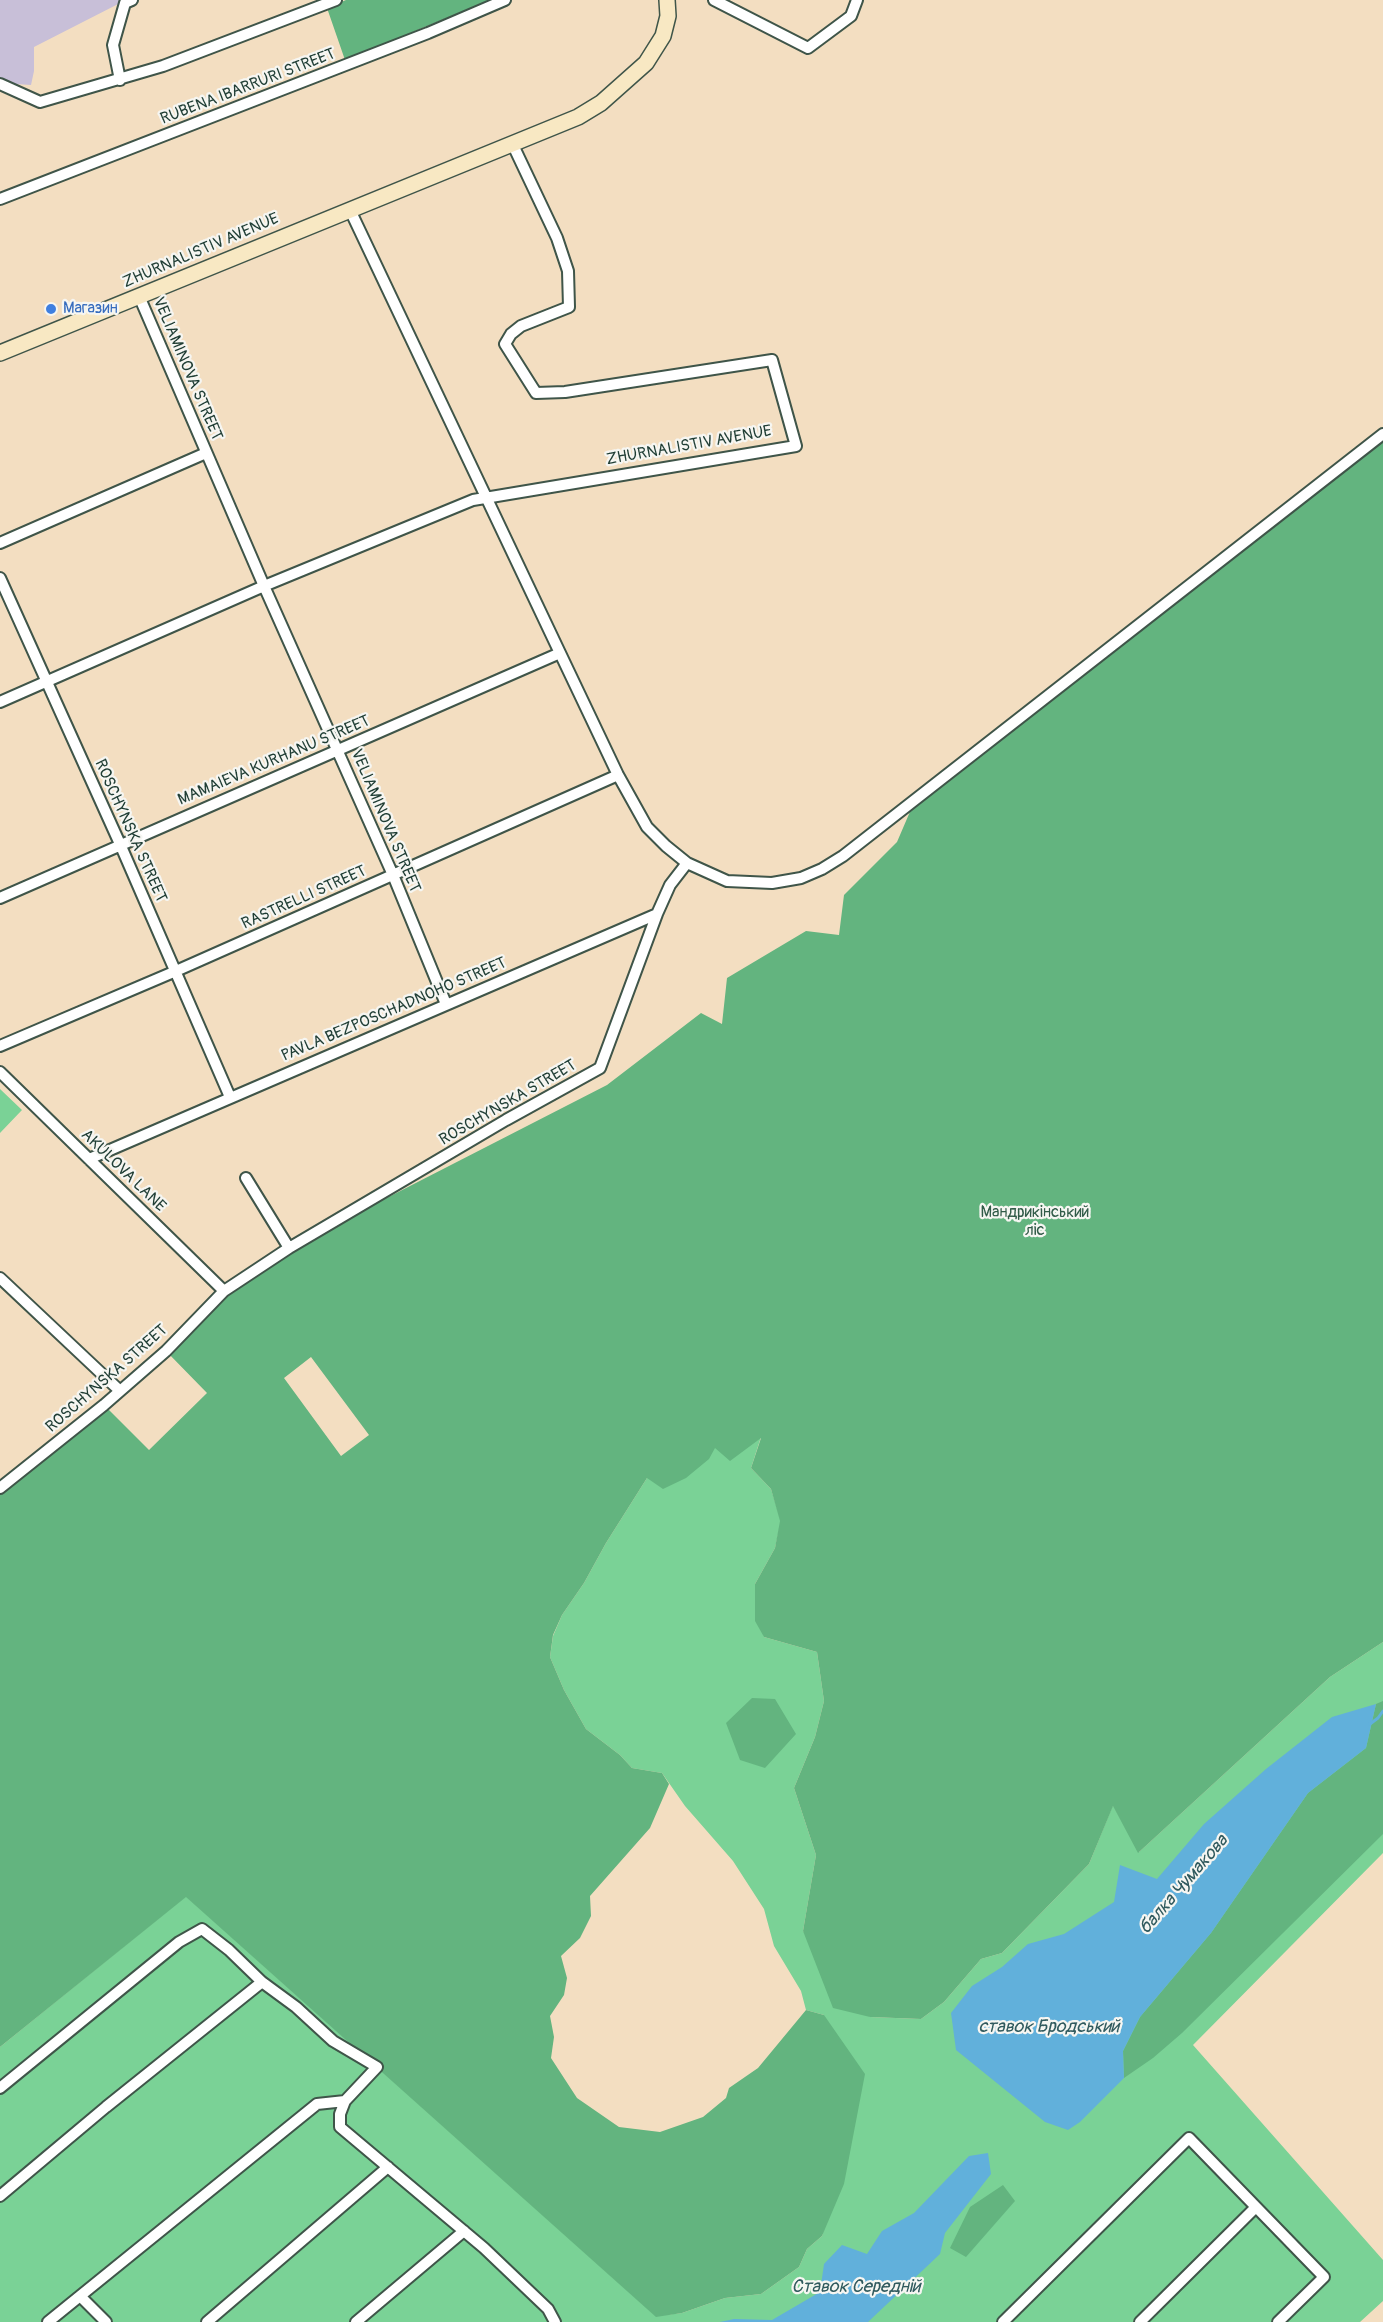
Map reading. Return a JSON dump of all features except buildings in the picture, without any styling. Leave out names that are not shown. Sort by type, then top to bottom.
[{"type":"main road","name":"ZHURNALISTIV AVENUE","points":[[0,353],[578,117],[624,85],[646,63],[663,36],[668,16],[667,0]]},
{"type":"street","points":[[120,80],[113,45],[125,3],[132,0]]},
{"type":"street","points":[[0,84],[40,102],[163,66],[336,0]]},
{"type":"street","name":"RUBENA IBARRURI STREET","points":[[0,199],[428,33],[505,0]]},
{"type":"street","points":[[714,0],[808,48],[851,16],[857,0]]},
{"type":"street","name":"ZHURNALISTIV AVENUE","points":[[488,498],[796,446],[772,360],[565,392],[536,393],[505,344],[511,334],[521,326],[568,307],[568,271],[557,238],[512,143]]},
{"type":"street","points":[[350,210],[618,774],[647,827],[687,863],[727,881],[772,884],[801,878],[843,856],[1383,434]]},
{"type":"street","name":"VELIAMINOVA STREET","points":[[139,296],[264,586],[393,875],[446,1004]]},
{"type":"street","points":[[0,543],[206,453]]},
{"type":"street","points":[[0,702],[264,586],[473,500],[488,498]]},
{"type":"street","name":"ROSCHYNSKA STREET","points":[[0,578],[120,844],[230,1097]]},
{"type":"street","name":"MAMAIEVA KURHANU STREET","points":[[0,897],[560,653]]},
{"type":"street","name":"RASTRELLI STREET","points":[[0,1046],[176,972],[618,774]]},
{"type":"street","points":[[657,914],[670,885],[687,863]]},
{"type":"street","name":"ROSCHYNSKA STREET","points":[[0,1488],[104,1405],[165,1351],[224,1291],[289,1248],[506,1120],[600,1068],[657,914]]},
{"type":"street","name":"PAVLA BEZPOSCHADNOHO STREET","points":[[89,1159],[657,914]]},
{"type":"street","name":"AKULOVA LANE","points":[[0,1072],[224,1291]]},
{"type":"street","points":[[246,1178],[289,1248]]},
{"type":"street","points":[[0,1278],[119,1390]]},
{"type":"street","points":[[0,2088],[179,1942],[202,1929],[333,2041],[376,2067],[345,2101],[340,2114],[340,2127],[464,2231],[549,2309],[555,2322]]},
{"type":"street","points":[[0,2196],[106,2107],[262,1982]]},
{"type":"street","points":[[48,2322],[317,2104],[345,2101]]},
{"type":"street","points":[[1003,2322],[1189,2138],[1324,2277],[1278,2322]]},
{"type":"street","points":[[207,2322],[388,2167]]},
{"type":"street","points":[[1140,2322],[1256,2207]]},
{"type":"street","points":[[356,2322],[464,2231]]},
{"type":"street","points":[[80,2296],[106,2322]]},
{"type":"shaded area","points":[[0,0],[126,0],[34,47],[34,71],[31,85],[0,83]]},
{"type":"green space","points":[[346,0],[490,0],[345,60],[327,8]]},
{"type":"green space","name":"Мандрикінський ліс","points":[[1383,434],[1383,1642],[1330,1677],[1138,1853],[1113,1806],[1089,1864],[1002,1953],[981,1959],[944,2002],[921,2019],[870,2017],[833,2008],[803,1931],[816,1855],[794,1788],[815,1737],[824,1701],[817,1652],[764,1637],[755,1621],[755,1584],[775,1548],[780,1521],[771,1489],[751,1468],[761,1438],[730,1461],[715,1448],[709,1459],[686,1478],[663,1489],[647,1478],[584,1583],[562,1615],[553,1635],[550,1657],[564,1690],[586,1729],[620,1755],[632,1768],[662,1773],[669,1784],[650,1828],[590,1896],[591,1916],[580,1938],[561,1956],[567,1978],[564,1995],[550,2016],[554,2037],[551,2058],[577,2098],[619,2127],[660,2132],[703,2117],[726,2098],[729,2088],[758,2068],[806,2010],[824,2015],[865,2074],[844,2184],[822,2236],[807,2249],[799,2267],[761,2294],[725,2298],[682,2313],[656,2317],[186,1897],[0,2047],[0,1488],[104,1405],[149,1450],[207,1393],[166,1351],[202,1312],[289,1248],[607,1085],[701,1013],[722,1024],[727,978],[806,931],[839,935],[844,895],[897,842],[915,800]],"holes":[[[311,1357],[369,1435],[341,1456],[284,1378]]]},
{"type":"green space","points":[[0,1089],[22,1110],[0,1133]]},
{"type":"green space","points":[[761,1437],[751,1468],[771,1489],[781,1521],[775,1548],[755,1584],[764,1637],[817,1652],[824,1701],[815,1737],[794,1788],[816,1855],[803,1931],[870,2017],[921,2019],[944,2002],[981,1959],[1002,1953],[1089,1864],[1113,1805],[1139,1852],[1330,1677],[1383,1642],[1383,1853],[1193,2045],[1383,2260],[1383,2301],[1360,2322],[0,2322],[0,2047],[186,1896],[656,2316],[682,2313],[725,2298],[761,2294],[799,2267],[807,2249],[822,2236],[826,2222],[824,2015],[806,2010],[801,1991],[774,1946],[764,1909],[733,1861],[685,1806],[662,1773],[632,1768],[620,1755],[586,1729],[564,1690],[550,1657],[553,1636],[562,1615],[584,1583],[647,1478],[715,1447]]},
{"type":"green space","points":[[752,1698],[775,1699],[796,1734],[765,1768],[740,1760],[726,1723]]},
{"type":"green space","points":[[1383,1701],[1383,1834],[1182,2033],[1153,2058],[1124,2078],[1123,2051],[1140,2017],[1211,1933],[1308,1793],[1366,1748],[1376,1704]]},
{"type":"green space","points":[[1003,2185],[1015,2201],[966,2257],[950,2248],[970,2207]]},
{"type":"water","name":"ставок Бродський","points":[[1376,1704],[1366,1748],[1308,1793],[1211,1933],[1140,2017],[1123,2051],[1124,2078],[1080,2122],[1068,2130],[1045,2122],[956,2050],[951,2013],[972,1986],[1002,1967],[1028,1944],[1064,1934],[1114,1902],[1120,1865],[1157,1879],[1204,1824],[1266,1769],[1332,1717]]},
{"type":"water","name":"Ставок Середній","points":[[988,2153],[991,2174],[945,2233],[940,2254],[868,2322],[720,2322],[734,2319],[772,2320],[820,2292],[824,2264],[842,2245],[867,2254],[882,2231],[914,2213],[969,2156]]},
{"type":"waterway","name":"балка Чумакова","points":[[1370,1724],[1383,1711]]},
{"type":"place","name":"Магазин","points":[[51,309]]}]
